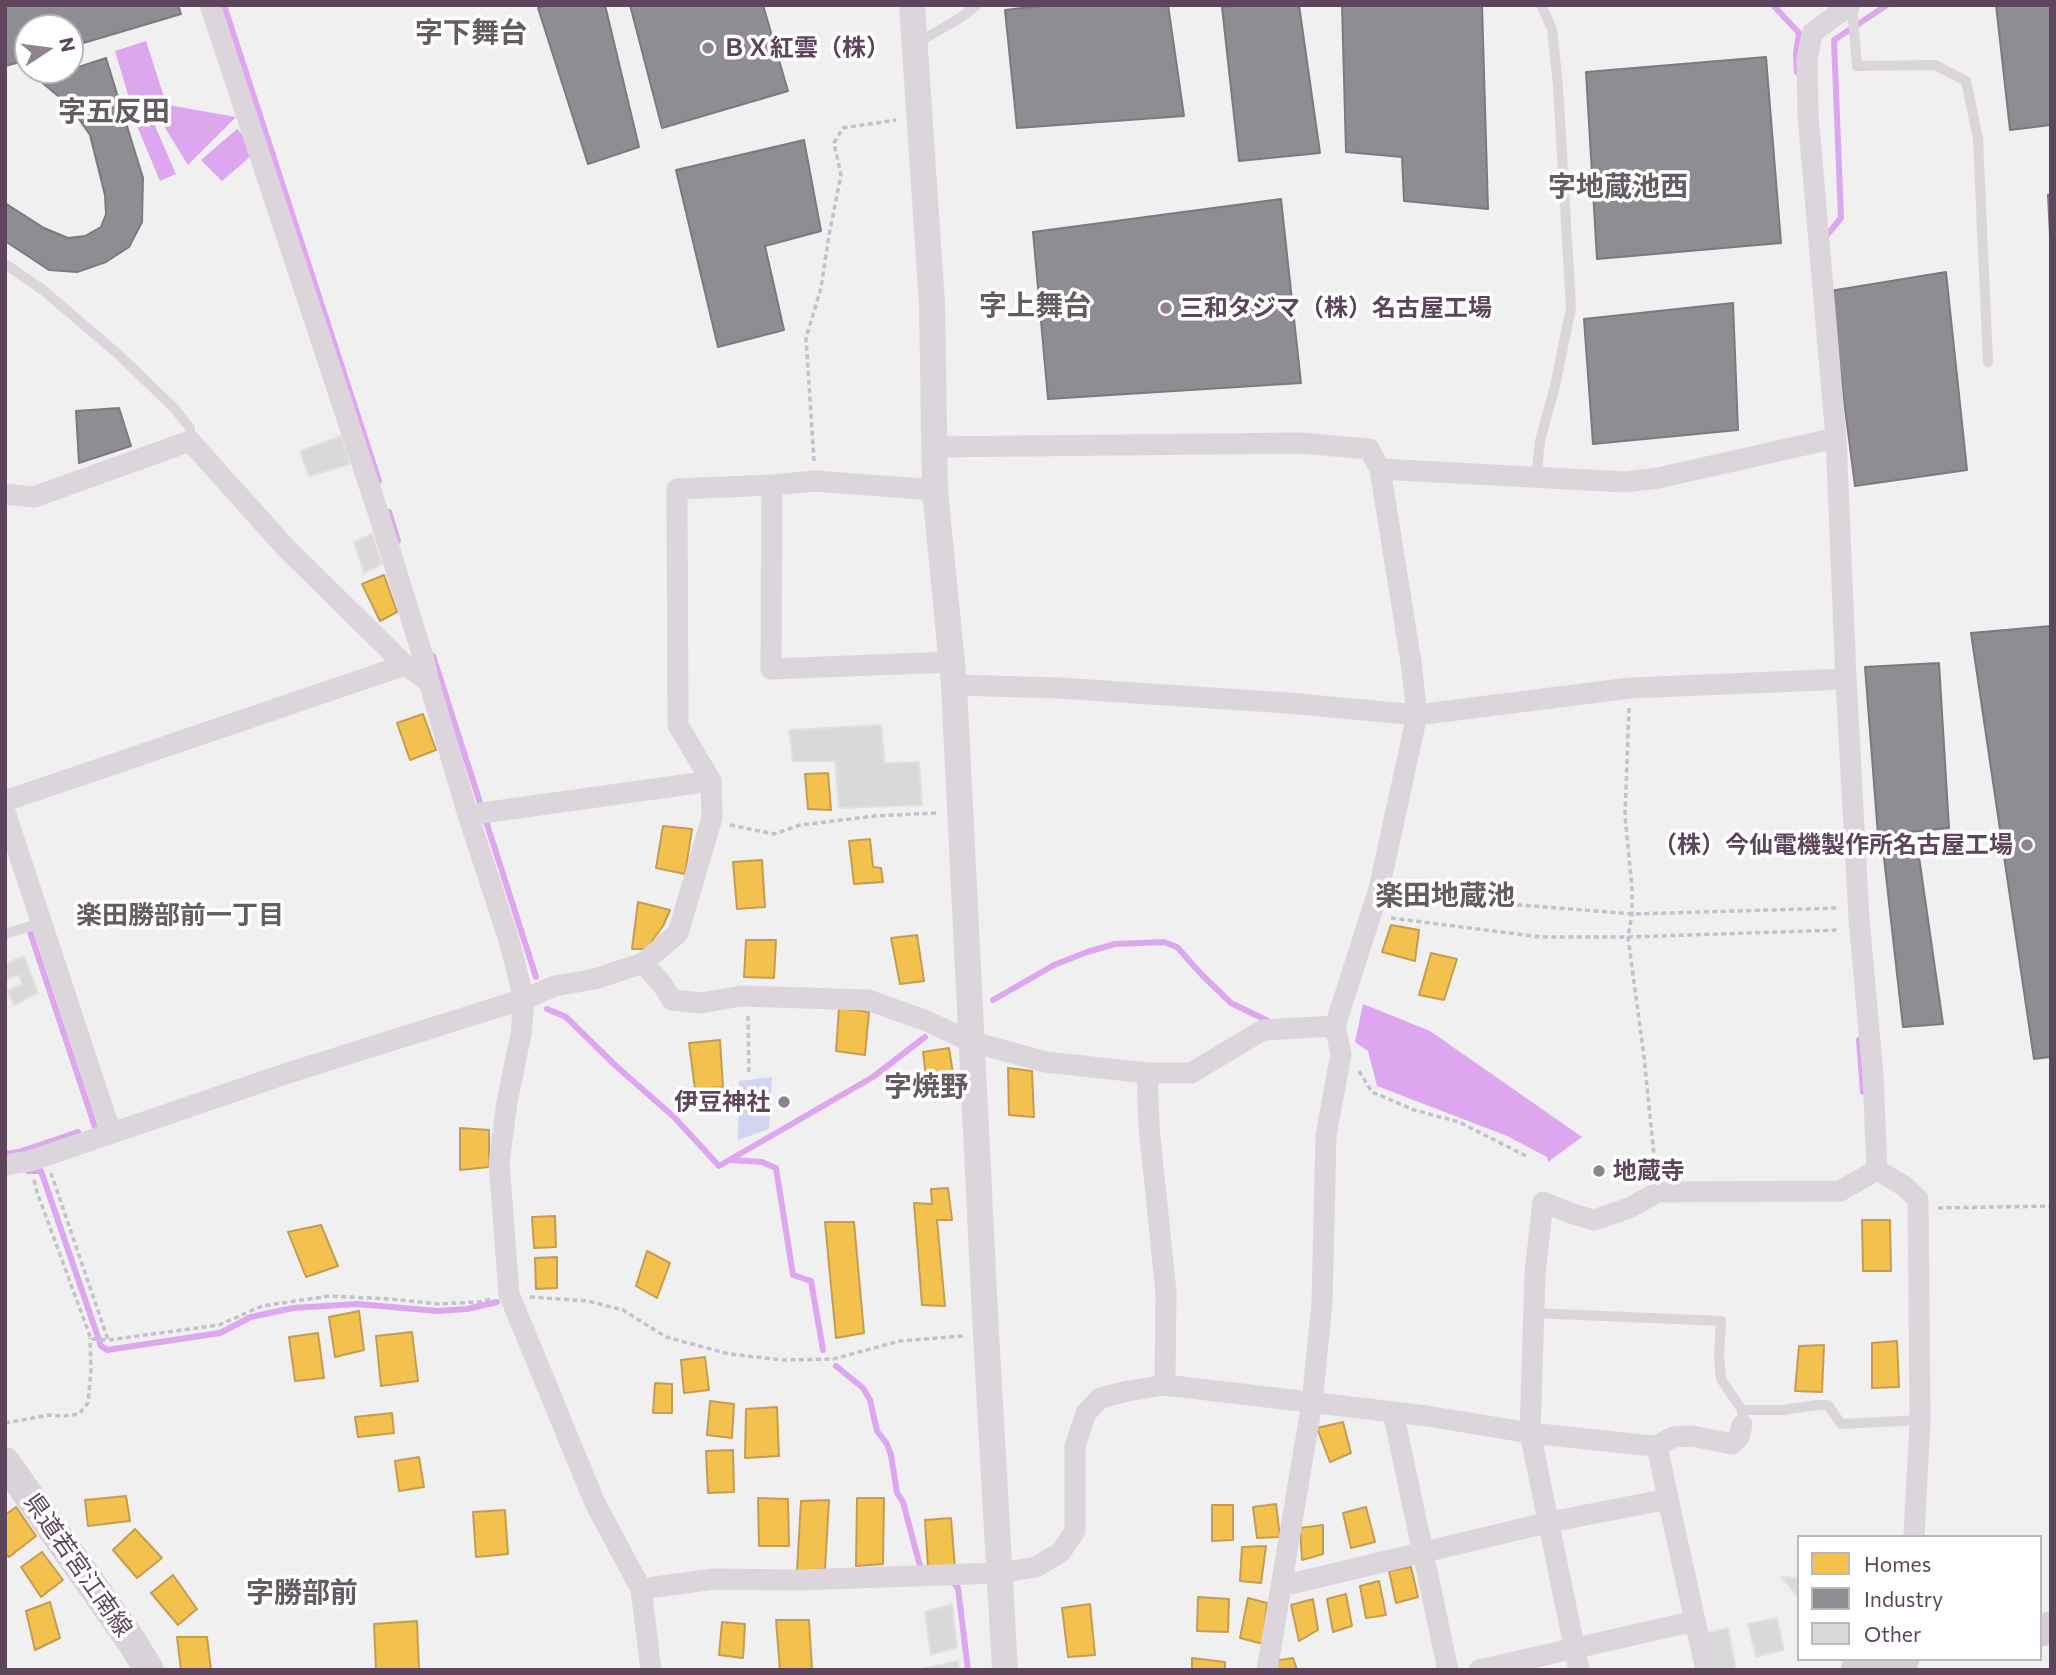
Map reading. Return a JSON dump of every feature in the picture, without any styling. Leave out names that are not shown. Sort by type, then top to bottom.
[{"type":"main road","name":"県道若宮江南線","points":[[5,1462],[149,1670]]},
{"type":"main road","points":[[1857,1670],[1896,1662]]},
{"type":"street","points":[[210,5],[378,512],[468,815],[509,940],[524,999],[521,1034],[507,1102],[499,1163],[509,1294],[595,1503],[640,1589],[651,1670]]},
{"type":"street","points":[[912,5],[932,304],[935,491],[953,673],[1005,1670]]},
{"type":"street","points":[[1852,9],[1812,33],[1807,60],[1808,115],[1836,438],[1859,919],[1873,1075],[1877,1170]]},
{"type":"street","points":[[1380,470],[1625,482],[1658,478],[1836,438]]},
{"type":"street","points":[[5,494],[34,497],[190,441],[286,548],[405,665],[429,682]]},
{"type":"street","points":[[934,447],[1301,443],[1369,449],[1380,470],[1417,715],[1379,889],[1335,1026],[1340,1054],[1326,1135],[1322,1303],[1312,1403],[1267,1670]]},
{"type":"street","points":[[5,1165],[30,1161],[288,1073],[524,999],[555,986],[595,979],[643,963],[678,933],[712,818],[711,781],[678,725],[677,489],[815,481],[935,491]]},
{"type":"street","points":[[772,485],[771,669],[953,673],[1059,688],[1288,703],[1417,715],[1630,688],[1846,679]]},
{"type":"street","points":[[5,801],[405,665]]},
{"type":"street","points":[[468,815],[711,781]]},
{"type":"street","points":[[5,812],[111,1132]]},
{"type":"street","points":[[643,963],[672,1000],[701,1003],[748,996],[868,1000],[924,1020],[972,1042],[1046,1062],[1147,1073],[1191,1073],[1263,1030],[1335,1026]]},
{"type":"street","points":[[1147,1073],[1149,1127],[1166,1292],[1166,1385]]},
{"type":"street","points":[[1579,1670],[1530,1433],[1535,1273],[1543,1202],[1594,1220],[1629,1208],[1658,1192],[1840,1191],[1877,1170]]},
{"type":"street","points":[[1877,1170],[1904,1186],[1918,1199],[1920,1420],[1914,1535]]},
{"type":"street","points":[[640,1589],[714,1579],[798,1580],[999,1573],[1036,1567],[1061,1552],[1075,1531],[1075,1446],[1086,1413],[1100,1398],[1166,1385],[1393,1412],[1530,1433],[1657,1446],[1673,1437],[1692,1436],[1732,1444],[1739,1437],[1742,1418]]},
{"type":"street","points":[[1393,1412],[1448,1670]]},
{"type":"street","points":[[1657,1446],[1706,1670]]},
{"type":"street","points":[[1282,1586],[1550,1522],[1668,1499]]},
{"type":"street","points":[[1479,1670],[1695,1621]]},
{"type":"lane","points":[[914,44],[960,18],[977,5]]},
{"type":"lane","points":[[1536,478],[1540,441],[1555,386],[1571,307],[1558,86],[1552,29],[1541,5]]},
{"type":"lane","points":[[1852,9],[1857,66],[1935,65],[1966,81],[1978,139],[1988,362]]},
{"type":"lane","points":[[5,264],[43,290],[118,354],[191,428],[190,441]]},
{"type":"lane","points":[[5,934],[41,923]]},
{"type":"lane","points":[[1534,1313],[1721,1321],[1721,1379],[1742,1418],[1828,1405],[1841,1424],[1920,1420]]},
{"type":"path","points":[[815,481],[806,338],[821,288],[828,235],[841,175],[834,142],[843,128],[919,118]]},
{"type":"path","points":[[1630,688],[1625,816],[1632,888],[1632,914],[1628,937],[1658,1192]]},
{"type":"path","points":[[712,818],[722,824],[774,834],[800,825],[875,816],[960,812]]},
{"type":"path","points":[[1379,889],[1483,902],[1632,914],[1839,908],[1843,914]]},
{"type":"path","points":[[1370,915],[1541,937],[1628,937],[1843,929]]},
{"type":"path","points":[[748,996],[749,1075]]},
{"type":"path","points":[[1340,1054],[1360,1072],[1372,1092],[1414,1110],[1460,1122],[1528,1157]]},
{"type":"path","points":[[45,1154],[108,1340]]},
{"type":"path","points":[[5,1423],[49,1415],[79,1414],[88,1403],[91,1339],[35,1181]]},
{"type":"path","points":[[1918,1199],[1927,1206],[1941,1209],[2051,1206]]},
{"type":"path","points":[[91,1339],[108,1340],[219,1325],[262,1306],[330,1296],[438,1304],[479,1302],[509,1294],[588,1301],[623,1310],[679,1341],[729,1354],[783,1360],[833,1360],[900,1341],[986,1334]]},
{"type":"shaded area","points":[[146,41],[164,97],[132,108],[115,51]]},
{"type":"shaded area","points":[[168,105],[236,117],[188,165],[157,115]]},
{"type":"shaded area","points":[[152,119],[176,174],[160,181],[137,126]]},
{"type":"shaded area","points":[[237,129],[258,150],[222,181],[201,160]]},
{"type":"shaded area","points":[[1363,1004],[1430,1031],[1582,1137],[1548,1162],[1547,1157],[1507,1136],[1377,1086],[1368,1051],[1355,1042]]},
{"type":"shaded area","points":[[772,1077],[769,1129],[738,1140],[739,1081]]},
{"type":"building: Homes","points":[[384,575],[397,612],[380,621],[362,584]]},
{"type":"building: Homes","points":[[423,714],[436,750],[410,760],[397,723]]},
{"type":"building: Homes","points":[[828,773],[831,810],[808,809],[805,774]]},
{"type":"building: Homes","points":[[663,826],[692,829],[685,874],[656,868]]},
{"type":"building: Homes","points":[[870,839],[873,867],[881,868],[883,882],[854,884],[849,841]]},
{"type":"building: Homes","points":[[762,860],[765,907],[737,909],[733,862]]},
{"type":"building: Homes","points":[[638,902],[670,910],[663,926],[646,949],[632,949]]},
{"type":"building: Homes","points":[[1391,925],[1419,930],[1415,961],[1382,952]]},
{"type":"building: Homes","points":[[917,935],[924,981],[900,984],[891,938]]},
{"type":"building: Homes","points":[[746,940],[776,940],[774,978],[744,977]]},
{"type":"building: Homes","points":[[1431,953],[1457,959],[1444,1000],[1419,995]]},
{"type":"building: Homes","points":[[839,1008],[869,1012],[865,1055],[836,1051]]},
{"type":"building: Homes","points":[[720,1040],[723,1087],[695,1089],[689,1043]]},
{"type":"building: Homes","points":[[949,1048],[953,1074],[926,1077],[923,1052]]},
{"type":"building: Homes","points":[[1008,1068],[1032,1071],[1034,1117],[1009,1115]]},
{"type":"building: Homes","points":[[460,1128],[489,1130],[489,1167],[460,1170]]},
{"type":"building: Homes","points":[[948,1188],[952,1220],[937,1220],[945,1306],[922,1305],[914,1203],[932,1204],[931,1189]]},
{"type":"building: Homes","points":[[555,1216],[556,1247],[534,1248],[532,1217]]},
{"type":"building: Homes","points":[[1862,1220],[1890,1220],[1891,1271],[1863,1271]]},
{"type":"building: Homes","points":[[825,1222],[854,1222],[864,1333],[836,1338]]},
{"type":"building: Homes","points":[[321,1225],[338,1266],[306,1277],[288,1232]]},
{"type":"building: Homes","points":[[647,1251],[670,1263],[657,1298],[636,1286]]},
{"type":"building: Homes","points":[[557,1257],[557,1288],[536,1289],[535,1258]]},
{"type":"building: Homes","points":[[359,1311],[364,1350],[335,1357],[329,1317]]},
{"type":"building: Homes","points":[[412,1332],[418,1381],[381,1386],[376,1336]]},
{"type":"building: Homes","points":[[318,1333],[324,1378],[295,1381],[289,1337]]},
{"type":"building: Homes","points":[[1897,1341],[1899,1387],[1872,1388],[1872,1343]]},
{"type":"building: Homes","points":[[1824,1345],[1822,1392],[1795,1391],[1799,1346]]},
{"type":"building: Homes","points":[[705,1357],[709,1390],[684,1393],[681,1360]]},
{"type":"building: Homes","points":[[655,1383],[672,1384],[672,1413],[653,1413]]},
{"type":"building: Homes","points":[[710,1401],[734,1404],[732,1438],[707,1435]]},
{"type":"building: Homes","points":[[777,1407],[779,1456],[745,1458],[746,1409]]},
{"type":"building: Homes","points":[[392,1413],[394,1433],[358,1437],[355,1417]]},
{"type":"building: Homes","points":[[1343,1422],[1351,1453],[1330,1462],[1317,1428]]},
{"type":"building: Homes","points":[[733,1450],[734,1492],[708,1493],[706,1451]]},
{"type":"building: Homes","points":[[419,1457],[424,1487],[399,1491],[395,1461]]},
{"type":"building: Homes","points":[[126,1496],[130,1521],[88,1526],[85,1500]]},
{"type":"building: Homes","points":[[758,1498],[788,1499],[789,1546],[759,1546]]},
{"type":"building: Homes","points":[[857,1498],[884,1498],[883,1564],[856,1566]]},
{"type":"building: Homes","points":[[829,1500],[825,1569],[797,1571],[801,1501]]},
{"type":"building: Homes","points":[[1276,1504],[1280,1537],[1257,1538],[1253,1507]]},
{"type":"building: Homes","points":[[1212,1505],[1233,1505],[1233,1540],[1212,1541]]},
{"type":"building: Homes","points":[[16,1507],[36,1536],[9,1557],[5,1553],[5,1515]]},
{"type":"building: Homes","points":[[1366,1507],[1375,1542],[1351,1548],[1343,1513]]},
{"type":"building: Homes","points":[[505,1510],[508,1554],[476,1557],[473,1512]]},
{"type":"building: Homes","points":[[951,1518],[955,1568],[928,1568],[925,1520]]},
{"type":"building: Homes","points":[[1323,1525],[1323,1554],[1302,1560],[1300,1528]]},
{"type":"building: Homes","points":[[135,1529],[162,1558],[137,1578],[113,1550]]},
{"type":"building: Homes","points":[[1266,1546],[1261,1583],[1240,1581],[1242,1547]]},
{"type":"building: Homes","points":[[42,1552],[63,1580],[41,1597],[21,1567]]},
{"type":"building: Homes","points":[[1411,1567],[1418,1597],[1396,1603],[1389,1571]]},
{"type":"building: Homes","points":[[173,1575],[197,1609],[178,1625],[151,1593]]},
{"type":"building: Homes","points":[[1379,1581],[1386,1615],[1366,1618],[1360,1586]]},
{"type":"building: Homes","points":[[1346,1594],[1352,1626],[1333,1632],[1327,1599]]},
{"type":"building: Homes","points":[[1198,1597],[1229,1599],[1228,1632],[1197,1631]]},
{"type":"building: Homes","points":[[1248,1598],[1267,1603],[1263,1644],[1240,1638]]},
{"type":"building: Homes","points":[[1313,1599],[1318,1630],[1299,1641],[1291,1605]]},
{"type":"building: Homes","points":[[50,1602],[60,1638],[35,1650],[26,1611]]},
{"type":"building: Homes","points":[[1090,1604],[1095,1655],[1068,1657],[1062,1608]]},
{"type":"building: Homes","points":[[776,1620],[809,1620],[812,1670],[780,1670]]},
{"type":"building: Homes","points":[[417,1621],[419,1670],[376,1670],[374,1624]]},
{"type":"building: Homes","points":[[722,1622],[745,1624],[743,1658],[719,1655]]},
{"type":"building: Homes","points":[[177,1637],[207,1637],[211,1670],[181,1670]]},
{"type":"building: Homes","points":[[1192,1658],[1225,1662],[1225,1670],[1192,1670]]},
{"type":"building: Homes","points":[[1293,1658],[1297,1670],[1273,1670],[1274,1661]]},
{"type":"building: Industry","points":[[5,5],[178,5],[181,14],[84,43],[84,14],[14,14],[14,64],[5,66]]},
{"type":"building: Industry","points":[[546,5],[605,5],[639,147],[588,164],[538,8]]},
{"type":"building: Industry","name":"ＢＸ紅雲（株）","points":[[630,5],[763,5],[788,91],[662,128]]},
{"type":"building: Industry","points":[[1048,5],[1168,5],[1184,116],[1017,128],[1005,10]]},
{"type":"building: Industry","points":[[1299,5],[1320,153],[1239,161],[1222,7]]},
{"type":"building: Industry","points":[[1342,5],[1482,5],[1488,209],[1404,201],[1402,157],[1346,152]]},
{"type":"building: Industry","points":[[1996,5],[2051,5],[2051,125],[2010,130]]},
{"type":"building: Industry","points":[[1766,57],[1781,243],[1597,259],[1586,72]]},
{"type":"building: Industry","points":[[106,58],[143,178],[142,222],[129,247],[106,262],[77,272],[49,270],[5,241],[5,203],[44,228],[68,238],[85,236],[101,227],[106,214],[105,195],[90,135],[70,106],[44,84],[84,84],[84,65]]},
{"type":"building: Industry","points":[[804,140],[821,231],[765,246],[784,330],[718,347],[676,170]]},
{"type":"building: Industry","points":[[2051,194],[2051,256],[2048,195]]},
{"type":"building: Industry","name":"三和タジマ（株）名古屋工場","points":[[1281,199],[1301,383],[1048,399],[1033,232]]},
{"type":"building: Industry","points":[[1946,272],[1967,470],[1855,486],[1830,291]]},
{"type":"building: Industry","points":[[1733,303],[1738,430],[1593,444],[1584,319]]},
{"type":"building: Industry","points":[[119,408],[131,446],[79,463],[76,411]]},
{"type":"building: Industry","name":"（株）今仙電機製作所名古屋工場","points":[[2051,626],[2051,1057],[2034,1059],[1971,633]]},
{"type":"building: Industry","points":[[1939,663],[1949,828],[1878,835],[1865,667]]},
{"type":"building: Industry","points":[[1917,843],[1943,1024],[1903,1027],[1883,849]]},
{"type":"building: Other","points":[[341,436],[350,464],[309,476],[300,451]]},
{"type":"building: Other","points":[[372,534],[382,564],[364,573],[354,542]]},
{"type":"building: Other","points":[[881,725],[885,763],[919,762],[922,805],[839,808],[835,761],[793,761],[789,730]]},
{"type":"building: Other","points":[[24,956],[38,993],[14,1005],[7,991],[22,984],[19,975],[8,979],[5,964]]},
{"type":"building: Other","points":[[1781,1577],[1797,1578],[1797,1596]]},
{"type":"building: Other","points":[[952,1604],[957,1647],[931,1655],[925,1612]]},
{"type":"building: Other","points":[[1777,1618],[1784,1650],[1756,1657],[1748,1624]]},
{"type":"building: Other","points":[[1728,1628],[1736,1670],[1715,1670],[1706,1633]]},
{"type":"building: Other","points":[[958,1661],[959,1670],[925,1670],[925,1668]]},
{"type":"waterway","points":[[224,5],[379,481]]},
{"type":"waterway","points":[[1773,5],[1799,33],[1797,72]]},
{"type":"waterway","points":[[1827,235],[1841,218],[1834,40],[1887,5]]},
{"type":"waterway","points":[[389,512],[398,541]]},
{"type":"waterway","points":[[433,656],[536,977]]},
{"type":"waterway","points":[[30,932],[95,1127]]},
{"type":"waterway","points":[[993,1000],[1054,965],[1087,952],[1115,944],[1164,942],[1177,947],[1231,1003],[1268,1021]]},
{"type":"waterway","points":[[547,1009],[566,1017],[674,1117],[719,1166],[873,1077],[925,1037]]},
{"type":"waterway","points":[[1859,1040],[1863,1092]]},
{"type":"waterway","points":[[5,1154],[19,1152],[78,1132]]},
{"type":"waterway","points":[[731,1160],[762,1162],[776,1168],[793,1275],[811,1281],[823,1350]]},
{"type":"waterway","points":[[28,1171],[41,1171],[101,1346],[107,1350],[220,1333],[251,1317],[293,1308],[357,1304],[437,1311],[467,1309],[497,1302]]},
{"type":"waterway","points":[[836,1366],[863,1388],[870,1400],[877,1431],[891,1455],[897,1493],[903,1502],[920,1566]]},
{"type":"waterway","points":[[952,1581],[958,1588],[968,1670]]},
{"type":"place","name":"ＢＸ紅雲（株）","points":[[708,48]]},
{"type":"place","name":"三和タジマ（株）名古屋工場","points":[[1166,308]]},
{"type":"place","name":"（株）今仙電機製作所名古屋工場","points":[[2027,845]]},
{"type":"place","name":"伊豆神社","points":[[784,1102]]},
{"type":"place","name":"地蔵寺","points":[[1599,1171]]},
{"type":"district","name":"字下舞台","points":[[471,33]]},
{"type":"district","name":"字五反田","points":[[114,112]]},
{"type":"district","name":"字地蔵池西","points":[[1618,187]]},
{"type":"district","name":"字上舞台","points":[[1035,306]]},
{"type":"district","name":"楽田地蔵池","points":[[1445,896]]},
{"type":"district","name":"楽田勝部前一丁目","points":[[180,915]]},
{"type":"district","name":"字焼野","points":[[926,1087]]},
{"type":"district","name":"字勝部前","points":[[302,1593]]}]
